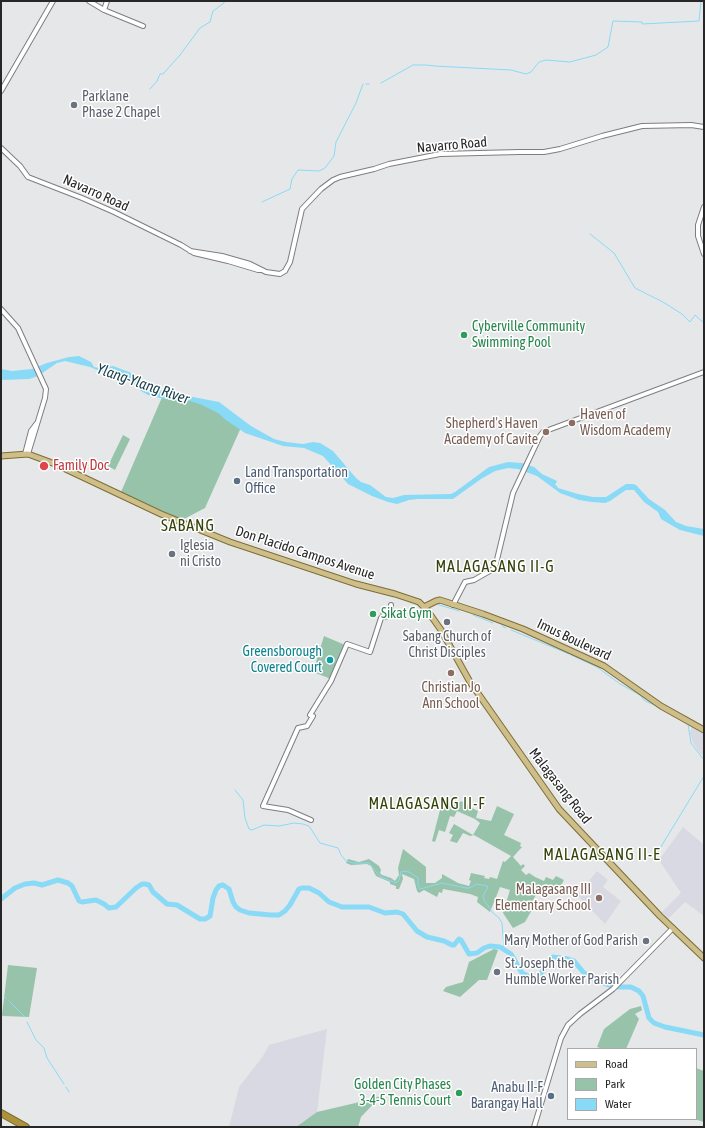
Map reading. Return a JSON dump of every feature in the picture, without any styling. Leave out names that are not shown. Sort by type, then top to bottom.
[{"type":"highway","points":[[1,1113],[26,1127]]},
{"type":"highway","points":[[1,1117],[19,1127]]},
{"type":"main road","name":"Don Placido Campos Avenue","points":[[1,456],[26,454],[55,464],[161,514],[230,542],[356,584],[412,599],[419,602],[424,607]]},
{"type":"main road","name":"Imus Boulevard","points":[[424,607],[438,600],[523,629],[604,666],[661,706],[704,730]]},
{"type":"main road","name":"Malagasang Road","points":[[424,607],[441,630],[460,667],[554,803],[568,820],[704,958]]},
{"type":"street","points":[[1,91],[53,1]]},
{"type":"street","points":[[89,1],[104,10],[142,26]]},
{"type":"street","points":[[104,10],[107,1]]},
{"type":"street","name":"Navarro Road","points":[[1,148],[20,166],[28,177],[114,212],[190,251],[258,270],[280,274],[285,271],[290,262],[302,209],[321,189],[333,180],[340,177],[389,164],[440,154],[544,152],[560,149],[642,126],[691,125],[704,127]]},
{"type":"street","points":[[704,207],[698,225],[698,236],[704,254]]},
{"type":"street","points":[[1,309],[18,328],[45,386],[46,395],[37,423],[31,432],[26,454]]},
{"type":"street","points":[[453,605],[465,582],[474,580],[495,568],[513,493],[543,432],[704,372]]},
{"type":"street","points":[[311,820],[288,810],[263,806],[298,728],[307,726],[331,681],[347,644],[370,652],[381,618],[386,614]]},
{"type":"street","points":[[534,1127],[561,1038],[566,1029],[580,1014],[619,984],[673,928]]},
{"type":"shaded area","points":[[692,726],[704,733],[704,756],[693,743],[690,733]]},
{"type":"shaded area","points":[[683,827],[703,844],[704,843],[704,916],[685,902],[668,919],[662,912],[681,893],[659,860]]},
{"type":"shaded area","name":"Malagasang III Elementary School","points":[[597,871],[608,880],[603,887],[621,901],[605,924],[577,895]]},
{"type":"shaded area","points":[[327,1029],[317,1112],[296,1127],[229,1127],[239,1087],[263,1056],[269,1045]]},
{"type":"green space","points":[[163,395],[211,403],[243,423],[205,508],[182,520],[121,492]]},
{"type":"green space","points":[[123,435],[130,439],[115,470],[108,466]]},
{"type":"green space","points":[[324,636],[345,645],[331,679],[313,672]]},
{"type":"green space","points":[[464,801],[466,805],[478,811],[476,818],[491,821],[497,806],[514,814],[504,835],[521,843],[520,846],[522,847],[513,857],[521,866],[523,864],[525,866],[521,870],[526,875],[529,873],[544,881],[546,877],[553,880],[556,876],[564,880],[559,889],[553,886],[548,896],[538,891],[530,906],[533,908],[525,922],[513,928],[503,913],[510,890],[500,887],[490,912],[477,902],[478,897],[470,894],[443,889],[442,893],[439,892],[437,897],[424,890],[419,893],[417,891],[414,879],[402,874],[403,879],[399,889],[396,889],[396,886],[390,884],[390,882],[376,876],[371,866],[367,864],[351,865],[346,863],[348,859],[359,862],[369,859],[379,866],[381,870],[380,873],[382,875],[395,881],[399,875],[398,868],[403,849],[426,867],[426,883],[435,883],[442,878],[442,874],[458,883],[469,886],[471,881],[469,880],[471,873],[485,876],[484,878],[489,879],[490,877],[497,879],[503,861],[505,862],[511,856],[474,835],[470,836],[463,833],[457,843],[450,841],[453,835],[449,833],[454,824],[473,835],[480,823],[475,819],[457,811],[454,817],[450,816],[445,832],[439,830],[435,842],[432,841],[440,810],[445,802],[455,803]]},
{"type":"green space","points":[[494,949],[498,950],[487,980],[479,980],[460,997],[443,991],[446,987],[463,982],[469,962]]},
{"type":"green space","points":[[8,965],[37,968],[29,1017],[2,1015]]},
{"type":"green space","points":[[641,1006],[642,1010],[635,1014],[639,1019],[626,1048],[597,1047],[604,1029],[630,1009]]},
{"type":"green space","points":[[697,1068],[704,1071],[704,1122],[697,1120]]},
{"type":"green space","points":[[381,1096],[361,1117],[358,1127],[296,1127],[317,1112]]},
{"type":"water","name":"Ylang-Ylang River","points":[[79,356],[91,362],[94,367],[99,368],[113,366],[134,374],[148,385],[162,391],[219,402],[251,426],[274,439],[303,444],[313,442],[320,443],[333,451],[356,478],[361,482],[370,485],[386,497],[393,498],[404,495],[451,494],[489,467],[508,462],[522,463],[534,467],[542,474],[557,481],[555,485],[558,488],[593,497],[606,497],[626,484],[636,485],[649,499],[665,510],[676,522],[686,526],[704,529],[704,536],[680,530],[661,519],[658,512],[644,502],[634,490],[626,490],[605,503],[579,500],[560,493],[537,476],[518,469],[508,468],[495,471],[453,499],[418,499],[397,504],[372,496],[348,484],[323,456],[304,448],[283,446],[245,433],[218,413],[202,405],[190,401],[164,399],[148,395],[123,376],[104,373],[90,367],[65,361],[57,363],[38,376],[29,379],[1,380],[1,369],[12,371],[32,369],[47,363]]},
{"type":"waterway","points":[[150,89],[157,81],[160,74],[163,74],[180,55],[200,28],[210,22],[213,11],[224,3],[224,1]]},
{"type":"waterway","points":[[381,83],[413,65],[511,70],[526,74],[531,72],[539,62],[546,60],[570,62],[596,55],[608,47],[613,21],[642,22],[642,24],[699,21],[701,1]]},
{"type":"waterway","points":[[262,202],[290,189],[292,179],[298,170],[319,171],[325,168],[334,156],[336,142],[356,103],[363,84]]},
{"type":"waterway","points":[[627,127],[642,124]]},
{"type":"waterway","points":[[697,124],[703,125]]},
{"type":"waterway","points":[[590,234],[614,253],[635,288],[663,302],[682,314],[690,322],[695,315],[704,323]]},
{"type":"waterway","points":[[436,604],[459,611]]},
{"type":"waterway","points":[[473,615],[493,623]]},
{"type":"waterway","points":[[502,626],[506,628]]},
{"type":"waterway","points":[[511,630],[569,654]]},
{"type":"waterway","points":[[571,655],[597,667],[620,684],[640,695],[645,701],[657,706]]},
{"type":"waterway","points":[[688,724],[691,743],[704,760]]},
{"type":"waterway","points":[[656,855],[704,776]]},
{"type":"waterway","points":[[235,790],[243,800],[245,818],[249,829],[252,830],[264,825],[279,826],[294,823],[309,826],[320,843],[338,848],[346,861],[353,863],[369,863],[381,877],[396,883],[399,880],[401,872],[409,872],[418,878],[418,885],[420,889],[442,883],[466,888],[477,884],[487,886],[488,887],[483,896],[484,900],[502,923],[504,949]]},
{"type":"waterway","points":[[1,899],[15,888],[25,884],[34,883],[42,885],[58,880],[72,886],[79,901],[96,900],[109,908],[116,907],[136,888],[142,884],[145,884],[149,885],[153,892],[167,904],[177,905],[200,919],[205,919],[210,916],[213,898],[219,886],[223,885],[229,889],[233,902],[240,910],[249,913],[271,915],[279,915],[285,911],[299,889],[309,888],[319,893],[329,902],[342,907],[369,907],[385,913],[397,912],[403,914],[417,931],[427,937],[444,941],[452,945],[454,945],[459,939],[461,940],[469,954],[477,953],[490,946],[500,947],[511,954],[522,973],[532,978],[537,978],[553,957],[574,961],[584,973],[597,981],[616,987],[631,987],[639,991],[643,996],[649,1018],[654,1023],[665,1027],[704,1035]]},
{"type":"waterway","points":[[9,1001],[25,1017]]},
{"type":"waterway","points":[[27,1022],[36,1040],[44,1048],[47,1058],[64,1084]]},
{"type":"waterway","points":[[66,1087],[69,1092]]},
{"type":"place","name":"Parklane Phase 2 Chapel","points":[[74,105]]},
{"type":"place","name":"Cyberville Community Swimming Pool","points":[[464,335]]},
{"type":"place","name":"Haven of Wisdom Academy","points":[[572,423]]},
{"type":"place","name":"Shepherd's Haven Academy of Cavite","points":[[546,432]]},
{"type":"place","name":"Family Doc","points":[[44,466]]},
{"type":"place","name":"Land Transportation Office","points":[[237,481]]},
{"type":"place","name":"Iglesia ni Cristo","points":[[172,554]]},
{"type":"place","name":"Sikat Gym","points":[[373,614]]},
{"type":"place","name":"Sabang Church of Christ Disciples","points":[[447,622]]},
{"type":"place","name":"Greensborough Covered Court","points":[[330,660]]},
{"type":"place","name":"Christian Jo Ann School","points":[[451,673]]},
{"type":"place","name":"Malagasang III Elementary School","points":[[599,898]]},
{"type":"place","name":"Mary Mother of God Parish","points":[[646,941]]},
{"type":"place","name":"St. Joseph the Humble Worker Parish","points":[[497,972]]},
{"type":"place","name":"Golden City Phases 3-4-5 Tennis Court","points":[[459,1093]]},
{"type":"place","name":"Anabu II-F Barangay Hall","points":[[551,1096]]},
{"type":"district","name":"SABANG","points":[[188,526]]},
{"type":"district","name":"MALAGASANG II-G","points":[[495,567]]},
{"type":"district","name":"MALAGASANG II-F","points":[[427,804]]},
{"type":"district","name":"MALAGASANG II-E","points":[[602,855]]}]
